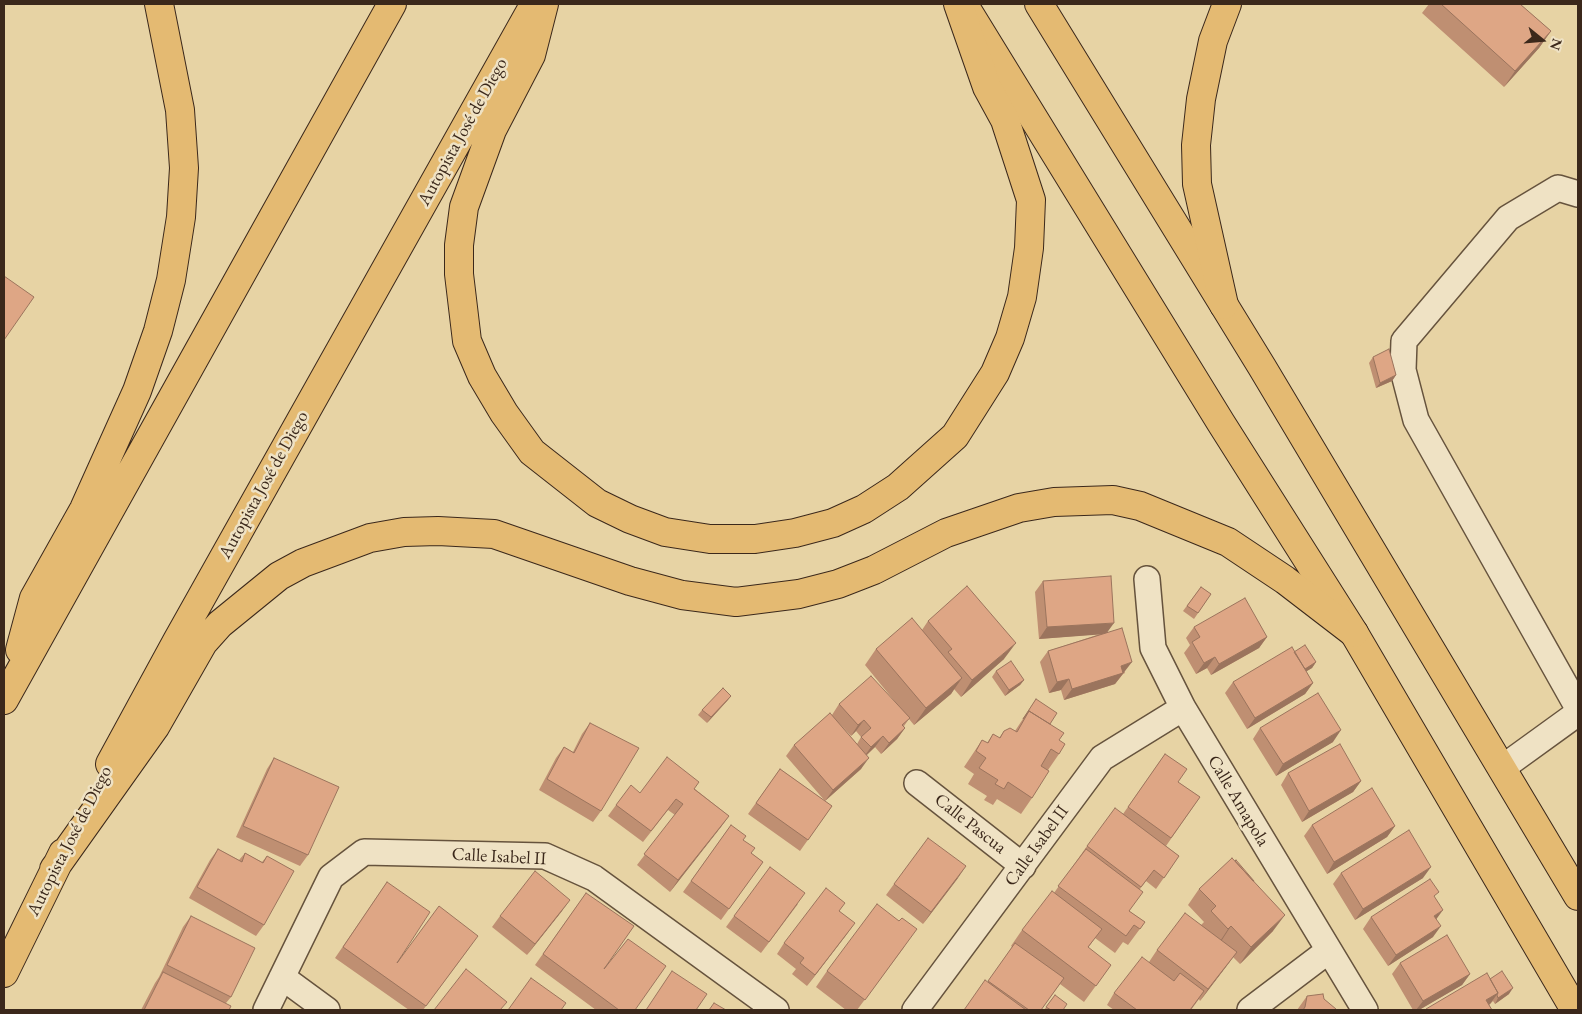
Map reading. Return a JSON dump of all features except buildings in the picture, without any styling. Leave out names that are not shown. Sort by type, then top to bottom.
[{"type":"main road","points":[[6,696],[34,598],[84,509],[115,442],[158,331],[171,280],[181,217],[184,168],[180,110],[159,4]]},
{"type":"main road","points":[[6,696],[392,4]]},
{"type":"main road","name":"Autopista José de Diego","points":[[4,972],[54,869],[182,632],[535,4]]},
{"type":"main road","points":[[544,4],[531,55],[492,130],[464,207],[459,245],[459,274],[467,341],[482,376],[504,413],[532,452],[597,503],[630,519],[665,532],[710,539],[755,539],[795,533],[833,523],[864,508],[898,487],[955,436],[995,373],[1010,338],[1022,297],[1029,248],[1031,200],[1005,120],[987,87],[958,4]]},
{"type":"main road","points":[[964,4],[1221,423],[1354,633],[1575,1010]]},
{"type":"main road","points":[[1039,4],[1224,305],[1578,896]]},
{"type":"main road","points":[[1224,305],[1197,184],[1196,145],[1201,99],[1213,41],[1227,4]]},
{"type":"main road","points":[[54,869],[155,727],[203,643],[220,624],[279,576],[303,563],[370,538],[404,532],[438,531],[494,534],[630,581],[682,595],[736,602],[791,595],[838,584],[874,570],[946,534],[1019,508],[1054,502],[1113,500],[1140,506],[1228,542],[1285,580],[1354,633]]},
{"type":"street","points":[[1578,194],[1558,188],[1508,218],[1404,341],[1402,370],[1416,420],[1578,708]]},
{"type":"street","name":"Calle Amapola","points":[[1147,578],[1153,648],[1183,708],[1365,1010]]},
{"type":"street","name":"Calle Isabel II","points":[[915,1010],[1102,758],[1183,708]]},
{"type":"street","points":[[1502,768],[1578,713]]},
{"type":"street","name":"Calle Pascua","points":[[917,783],[1023,866]]},
{"type":"street","name":"Calle Isabel II","points":[[266,1010],[331,877],[364,852],[545,856],[594,878],[776,1010]]},
{"type":"street","points":[[1250,1010],[1328,951]]},
{"type":"street","points":[[282,977],[327,1010]]}]
